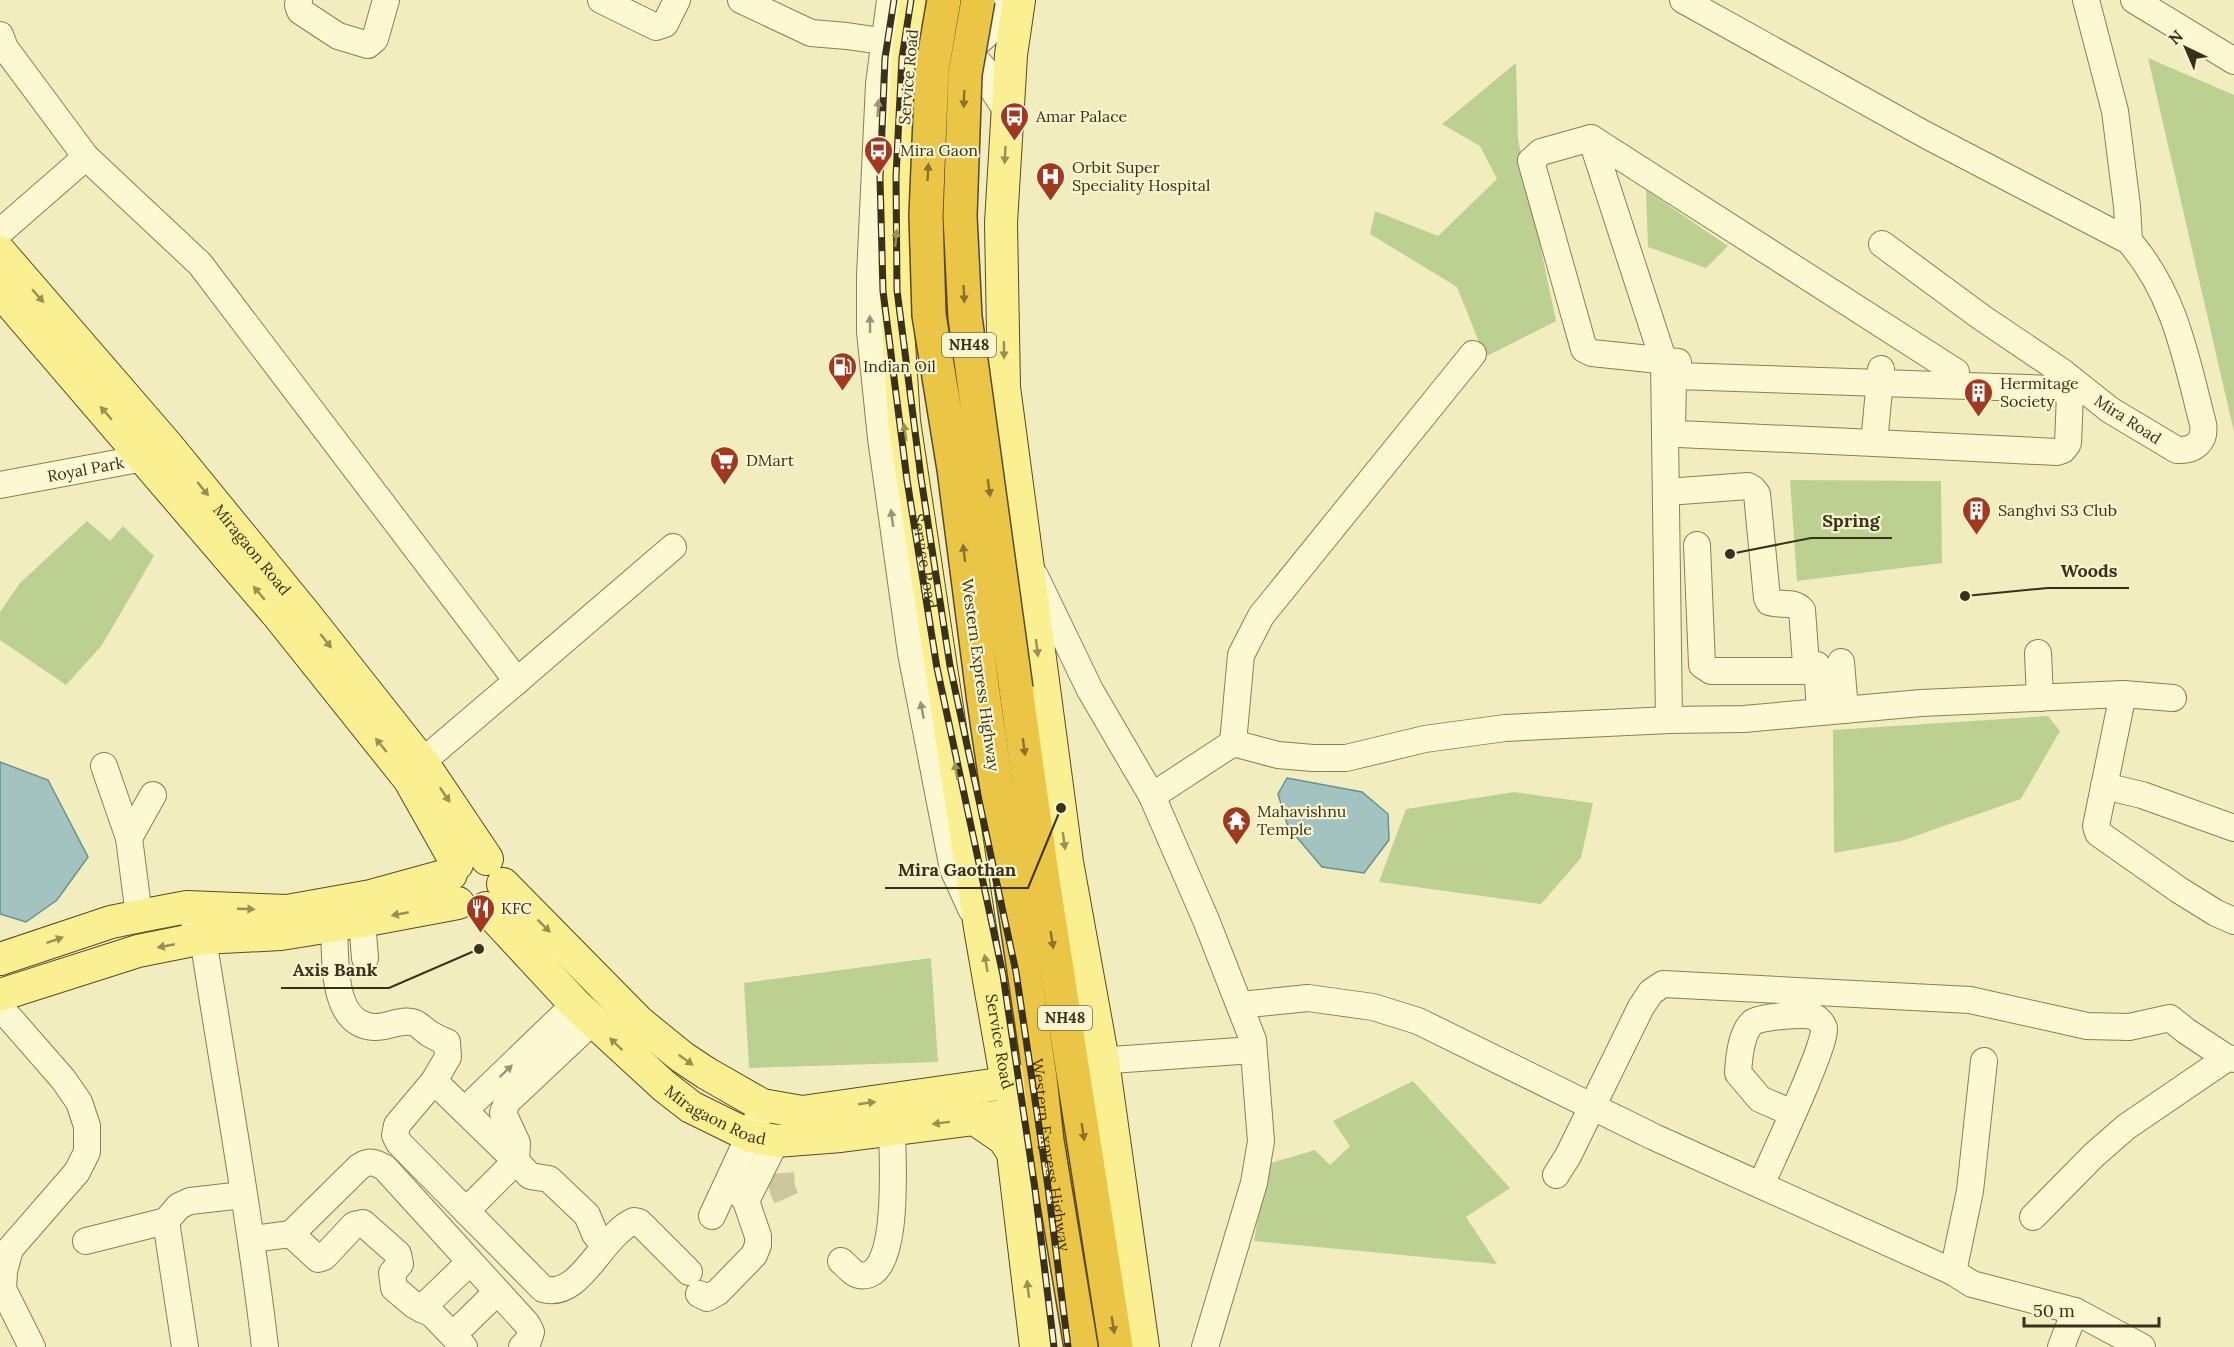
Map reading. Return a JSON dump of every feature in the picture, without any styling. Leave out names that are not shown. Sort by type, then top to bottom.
[{"type":"highway","name":"Western Express Highway","points":[[944,0],[932,70],[926,216],[930,315],[954,470],[983,694],[1040,1078],[1047,1141],[1081,1347]]},
{"type":"highway","name":"Western Express Highway","points":[[978,0],[965,74],[960,227],[965,317],[1041,868],[1088,1062],[1116,1347]]},
{"type":"main road","name":"Service Road","points":[[916,0],[897,44],[894,266],[904,421],[898,471],[1007,1083],[1020,1115]]},
{"type":"main road","points":[[1019,0],[1011,55],[1001,223],[1004,387],[1067,861],[1088,1062],[1143,1347]]},
{"type":"main road","name":"Miragaon Road","points":[[0,252],[155,451],[278,615],[409,779],[474,882],[584,1012],[620,1048],[691,1107],[770,1139],[841,1136],[1020,1115]]},
{"type":"main road","name":"Miragaon Road","points":[[0,291],[155,451],[422,762],[474,882],[639,1022],[690,1062],[762,1105],[802,1112],[1040,1078]]},
{"type":"main road","points":[[474,882],[348,923],[281,934],[203,938],[138,951],[7,997],[4,958],[111,922],[187,907],[287,910],[474,882]]},
{"type":"main road","points":[[1020,1115],[1047,1141]]},
{"type":"main road","points":[[975,1119],[1004,1139],[1013,1153],[1036,1347]]},
{"type":"street","points":[[299,0],[299,9],[338,36],[368,45],[375,39],[386,0]]},
{"type":"street","points":[[601,0],[656,27],[665,24],[677,0]]},
{"type":"street","points":[[741,0],[811,33],[897,44],[947,47],[962,42],[979,41],[986,35],[999,12],[1013,0]]},
{"type":"street","points":[[890,0],[897,44]]},
{"type":"street","points":[[1683,0],[1924,134],[2129,241]]},
{"type":"street","points":[[2086,0],[2115,111],[2129,241]]},
{"type":"street","points":[[2134,0],[2234,61]]},
{"type":"street","points":[[0,35],[5,48],[86,157],[200,264],[517,681]]},
{"type":"street","points":[[947,47],[962,58],[979,63],[985,70],[987,81],[1007,111]]},
{"type":"street","points":[[1591,138],[1664,362],[1669,720]]},
{"type":"street","points":[[1956,372],[1591,138],[1541,153],[1531,161],[1584,349],[1592,353],[1664,362],[1881,377],[2067,390],[2070,395],[2068,443],[2064,450],[2057,452],[1679,434],[1672,428],[1673,381],[1678,376],[1881,377],[1956,372],[2036,378],[2061,371]]},
{"type":"street","points":[[0,232],[86,157]]},
{"type":"street","name":"Mira Road","points":[[1882,244],[1981,317],[2061,371],[2110,410],[2177,450],[2186,451],[2202,440],[2205,432],[2177,323],[2145,259],[2129,241]]},
{"type":"street","points":[[1233,743],[1241,655],[1261,616],[1473,354]]},
{"type":"street","points":[[1874,443],[1881,377]]},
{"type":"street","name":"Royal Park","points":[[0,485],[155,451]]},
{"type":"street","points":[[1667,492],[1748,486],[1757,494],[1767,598],[1775,604],[1794,603],[1802,610],[1806,664],[1802,672],[1711,671],[1702,665],[1697,545]]},
{"type":"street","points":[[422,762],[673,548]]},
{"type":"street","points":[[1026,556],[1090,690],[1152,796],[1206,920],[1253,1040],[1261,1141],[1254,1183],[1205,1347]]},
{"type":"street","points":[[2038,653],[2040,698]]},
{"type":"street","points":[[1829,663],[1833,711]]},
{"type":"street","points":[[1152,796],[1233,743],[1278,755],[1346,758],[1425,739],[1505,728],[1669,720],[1744,719],[1921,704],[2123,694],[2173,698]]},
{"type":"street","points":[[2123,694],[2096,826],[2098,832],[2179,891],[2234,921]]},
{"type":"street","points":[[104,766],[129,838],[139,916]]},
{"type":"street","points":[[2104,786],[2142,795],[2234,828]]},
{"type":"street","points":[[129,838],[153,795]]},
{"type":"street","points":[[187,907],[203,938],[243,1195],[252,1239],[265,1347]]},
{"type":"street","points":[[348,923],[365,958]]},
{"type":"street","points":[[348,923],[340,997],[345,1011],[363,1026],[378,1027],[403,1021],[416,1023],[447,1042],[448,1058],[434,1081],[397,1125],[395,1135],[399,1143],[543,1289],[555,1292],[565,1288],[576,1280],[604,1246],[630,1222],[639,1222],[707,1298],[718,1292],[754,1255],[758,1245],[758,1236],[737,1193]]},
{"type":"street","points":[[1556,1175],[1641,1007],[1651,992],[1663,984],[1970,1000],[2105,1028],[2129,1027],[2170,1018],[2186,1031],[2231,1059],[2126,1127],[2094,1155],[2033,1218]]},
{"type":"street","points":[[7,997],[79,1102],[87,1126],[87,1152],[77,1172],[5,1246],[3,1288],[32,1347]]},
{"type":"street","points":[[1240,1005],[1308,998],[1373,1007],[1418,1021],[1593,1105],[1654,1137],[1953,1272],[1972,1284],[2075,1311],[2142,1347]]},
{"type":"street","points":[[465,1110],[584,1012]]},
{"type":"street","points":[[466,1210],[516,1161],[517,1143],[503,1113],[507,1102],[584,1012]]},
{"type":"street","points":[[1088,1062],[1253,1050]]},
{"type":"street","points":[[1953,1272],[1970,1191],[1984,1061]]},
{"type":"street","points":[[434,1081],[530,1176],[549,1179],[587,1215],[595,1234],[604,1246]]},
{"type":"street","points":[[762,1105],[781,1173]]},
{"type":"street","points":[[1761,1185],[1792,1113]]},
{"type":"street","points":[[841,1261],[857,1275],[868,1275],[878,1268],[885,1257],[892,1220],[892,1130]]},
{"type":"street","points":[[712,1216],[737,1193],[770,1139]]},
{"type":"street","points":[[252,1239],[291,1234],[359,1167],[365,1163],[374,1162],[385,1168],[526,1324],[531,1332],[528,1341],[522,1347]]},
{"type":"street","points":[[86,1241],[166,1221],[179,1206],[190,1201],[243,1195]]},
{"type":"street","points":[[166,1221],[185,1347]]},
{"type":"street","points":[[291,1234],[318,1259],[324,1257],[354,1226],[363,1223],[398,1254],[400,1264],[393,1273],[394,1288],[421,1309],[432,1314],[458,1341],[497,1292]]},
{"type":"street","points":[[421,1309],[470,1262]]},
{"type":"street","points":[[2061,1347],[2075,1311]]},
{"type":"green space","points":[[2148,58],[2234,95],[2234,432]]},
{"type":"green space","points":[[1516,63],[1518,139],[1556,321],[1485,357],[1457,287],[1370,234],[1375,211],[1438,236],[1497,179],[1480,146],[1442,124]]},
{"type":"green space","points":[[1646,190],[1728,246],[1706,268],[1648,247]]},
{"type":"green space","points":[[1790,480],[1941,481],[1942,563],[1797,581]]},
{"type":"green space","points":[[87,521],[110,541],[123,526],[154,556],[102,645],[66,685],[0,640],[0,612],[20,583]]},
{"type":"green space","points":[[2048,716],[2060,731],[2021,799],[1901,841],[1834,853],[1833,730]]},
{"type":"green space","points":[[1514,792],[1593,803],[1581,858],[1541,904],[1379,882],[1406,809]]},
{"type":"green space","points":[[931,958],[938,1062],[749,1068],[744,983]]},
{"type":"green space","points":[[1413,1081],[1510,1188],[1466,1217],[1497,1264],[1254,1241],[1267,1164],[1315,1150],[1330,1165],[1350,1146],[1333,1121]]},
{"type":"water","points":[[0,762],[48,780],[88,857],[57,900],[26,922],[0,914]]},
{"type":"water","points":[[1287,778],[1362,792],[1388,814],[1389,840],[1364,873],[1322,867],[1288,827],[1278,794]]},
{"type":"tunnel","points":[[781,1173],[782,1188],[788,1202]]},
{"type":"railway","points":[[894,0],[885,58],[880,178],[883,291],[907,480],[937,668],[1003,975],[1035,1189],[1054,1347]]},
{"type":"railway","points":[[911,0],[902,58],[896,176],[897,290],[921,478],[950,666],[1016,972],[1048,1187],[1068,1347]]},
{"type":"place","name":"Amar Palace","points":[[1015,142]]},
{"type":"place","name":"Mira Gaon","points":[[879,176]]},
{"type":"place","name":"Orbit Super Speciality Hospital","points":[[1051,202]]},
{"type":"place","name":"Indian Oil","points":[[842,392]]},
{"type":"place","name":"Hermitage Society","points":[[1979,418]]},
{"type":"place","name":"DMart","points":[[725,486]]},
{"type":"place","name":"Sanghvi S3 Club","points":[[1977,536]]},
{"type":"place","name":"Spring","points":[[1730,554]]},
{"type":"place","name":"Woods","points":[[1965,596]]},
{"type":"place","name":"Mira Gaothan","points":[[1061,808]]},
{"type":"place","name":"Mahavishnu Temple","points":[[1236,846]]},
{"type":"place","name":"KFC","points":[[480,934]]},
{"type":"place","name":"Axis Bank","points":[[479,949]]}]
